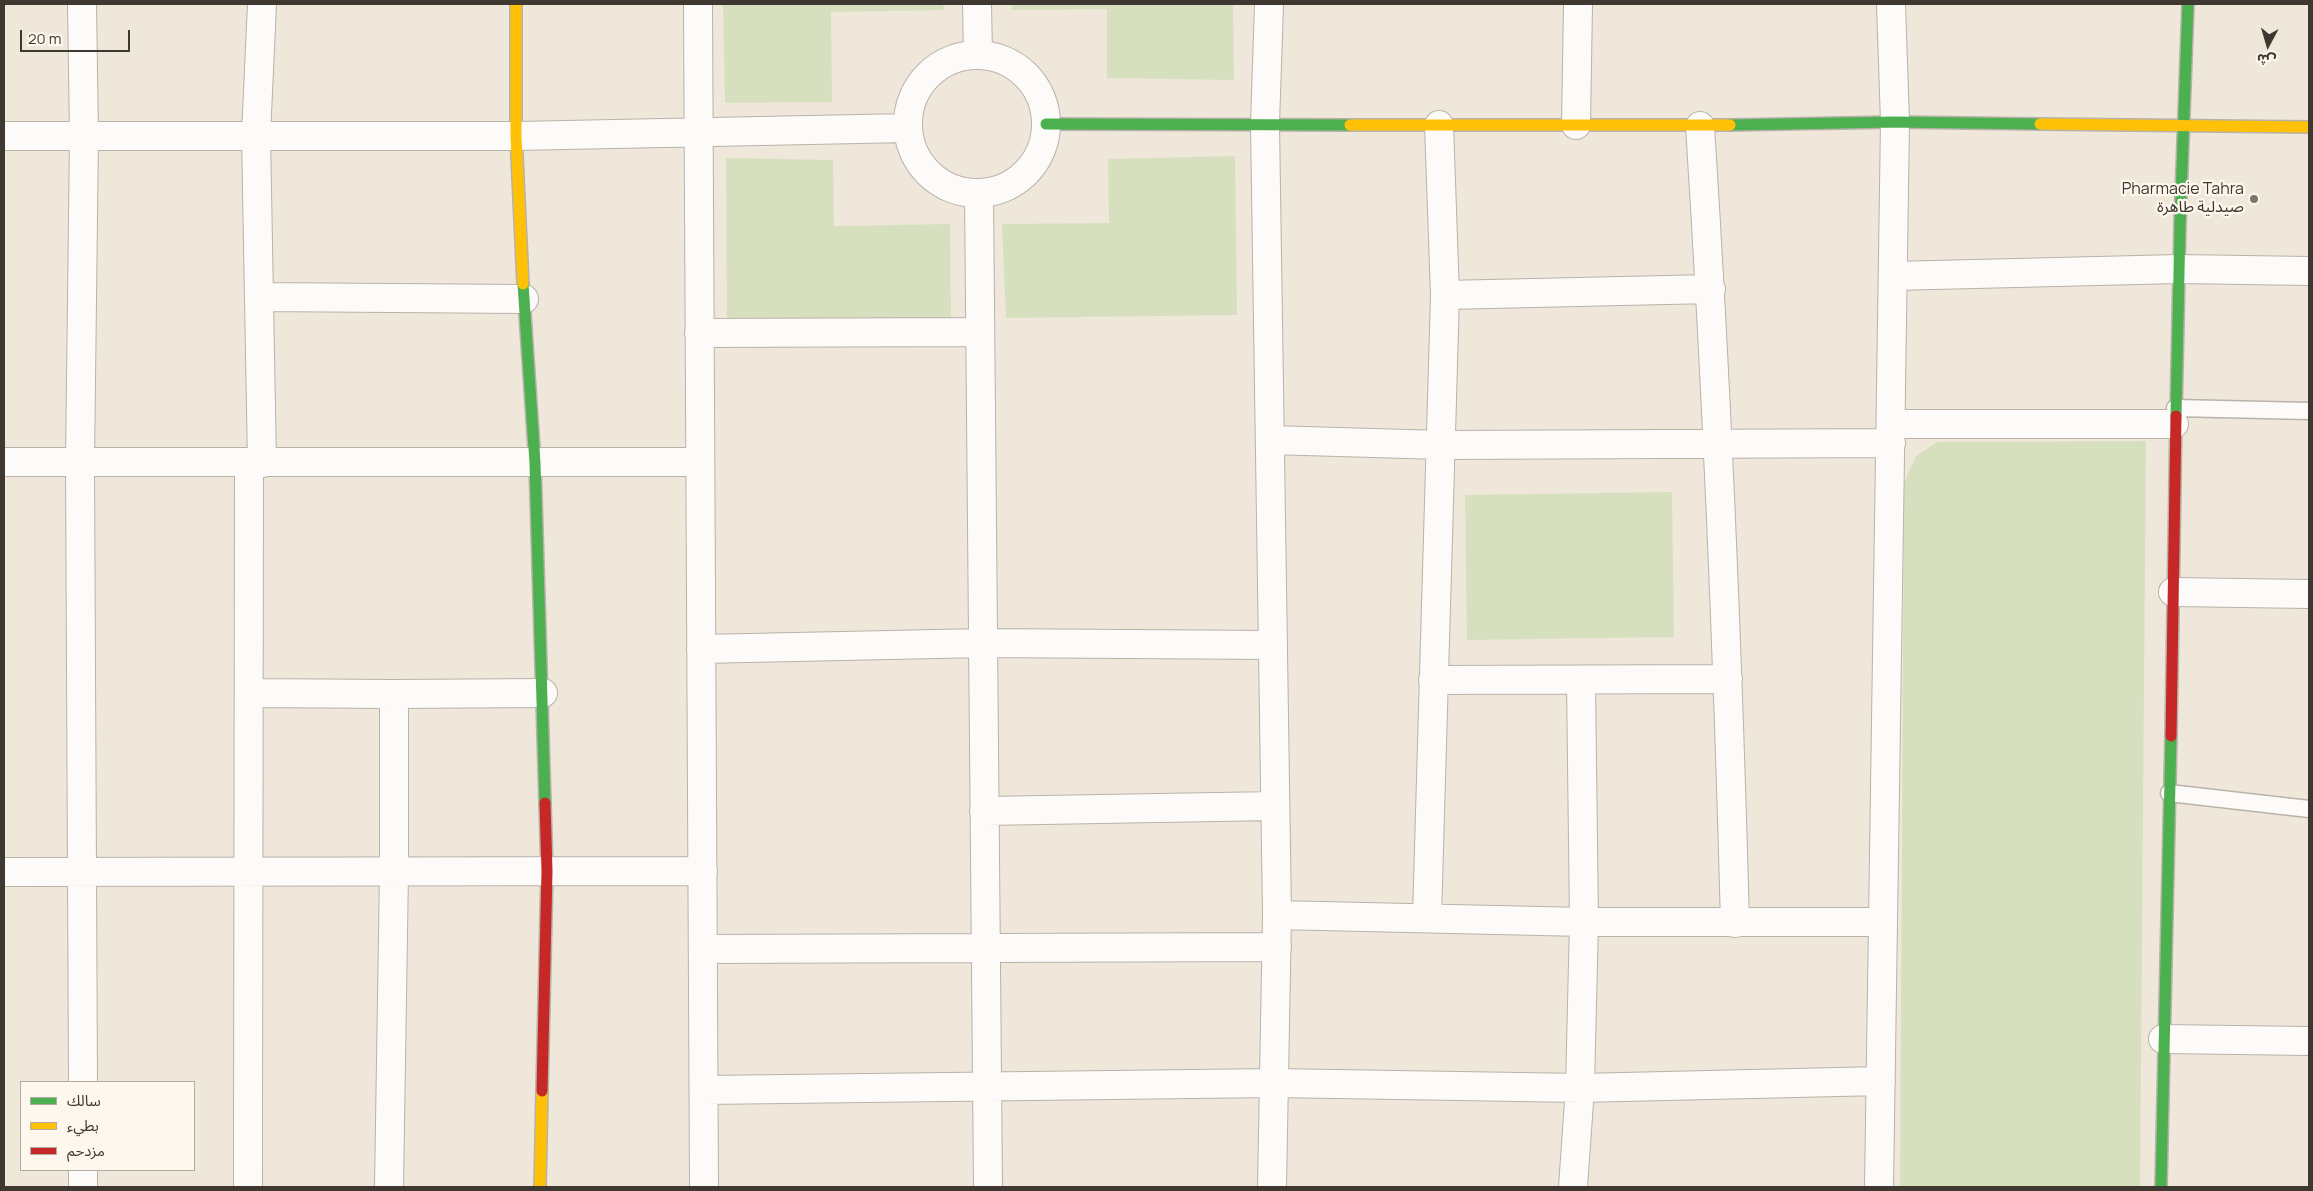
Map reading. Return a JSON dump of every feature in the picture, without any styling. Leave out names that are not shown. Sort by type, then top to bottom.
[{"type":"street","points":[[82,4],[84,135],[80,462],[83,1081]]},
{"type":"street","points":[[248,1187],[247,871],[260,297],[256,135],[262,4]]},
{"type":"street","points":[[516,4],[516,136],[535,463],[547,871],[540,1187]]},
{"type":"street","points":[[698,4],[704,1187]]},
{"type":"street","points":[[977,4],[978,55]]},
{"type":"street","points":[[1269,4],[1265,124],[1277,915],[1272,1187]]},
{"type":"street","points":[[1576,125],[1578,4]]},
{"type":"street","points":[[1879,1187],[1895,122],[1891,4]]},
{"type":"street","points":[[2162,1187],[2163,1039],[2173,592],[2174,416],[2182,126],[2188,4]]},
{"type":"street","points":[[978,55],[999,58],[1018,68],[1034,83],[1044,103],[1046,124],[1043,145],[1034,164],[1019,179],[1000,190],[979,193],[958,191],[939,181],[923,167],[912,149],[908,128],[910,106],[920,85],[935,69],[955,58],[978,55]]},
{"type":"street","points":[[1046,124],[1700,126],[1895,122],[2309,127]]},
{"type":"street","points":[[1427,917],[1445,295],[1439,125]]},
{"type":"street","points":[[1700,126],[1710,289],[1728,679],[1735,923]]},
{"type":"street","points":[[4,136],[516,136],[908,128]]},
{"type":"street","points":[[979,193],[988,1187]]},
{"type":"street","points":[[1893,276],[2179,269],[2309,271]]},
{"type":"street","points":[[1445,295],[1710,289]]},
{"type":"street","points":[[260,297],[524,299]]},
{"type":"street","points":[[699,333],[980,332]]},
{"type":"street","points":[[1270,440],[1442,445],[1716,443],[2174,416]]},
{"type":"street","points":[[4,462],[700,462]]},
{"type":"street","points":[[2173,592],[2309,594]]},
{"type":"street","points":[[701,649],[983,643],[1272,645]]},
{"type":"street","points":[[1433,680],[1728,679]]},
{"type":"street","points":[[1573,1187],[1580,1088],[1584,922],[1581,680]]},
{"type":"street","points":[[250,693],[543,693]]},
{"type":"street","points":[[389,1187],[394,871],[394,694]]},
{"type":"street","points":[[984,811],[1275,806]]},
{"type":"street","points":[[4,872],[703,871]]},
{"type":"street","points":[[1277,915],[1584,922],[1883,922]]},
{"type":"street","points":[[703,949],[1277,947]]},
{"type":"street","points":[[2163,1039],[2309,1041]]},
{"type":"street","points":[[704,1090],[1274,1083],[1580,1088],[1881,1081]]},
{"type":"street","points":[[83,1171],[83,1187]]},
{"type":"lane","points":[[2174,416],[2309,411]]},
{"type":"lane","points":[[2169,793],[2309,809]]},
{"type":"green space","points":[[723,4],[943,4],[944,10],[831,12],[832,102],[725,103]]},
{"type":"green space","points":[[1012,4],[1233,4],[1234,80],[1107,78],[1107,9],[1012,10]]},
{"type":"green space","points":[[1235,156],[1237,315],[1006,318],[1002,224],[1109,223],[1108,159]]},
{"type":"green space","points":[[726,158],[833,160],[834,226],[950,224],[951,318],[727,321]]},
{"type":"green space","points":[[2146,441],[2140,1187],[1900,1187],[1904,483],[1916,456],[1937,442]]},
{"type":"green space","points":[[1672,492],[1674,637],[1467,640],[1465,495]]},
{"type":"traffic: fast","points":[[2176,416],[2180,224],[2188,4]]},
{"type":"traffic: fast","points":[[1730,125],[1895,122],[2040,124]]},
{"type":"traffic: fast","points":[[1046,124],[1350,125]]},
{"type":"traffic: fast","points":[[523,284],[535,463],[545,803]]},
{"type":"traffic: fast","points":[[2161,1187],[2171,736]]},
{"type":"traffic: slow","points":[[516,4],[516,136],[523,284]]},
{"type":"traffic: slow","points":[[2040,124],[2309,127]]},
{"type":"traffic: slow","points":[[1350,125],[1730,125]]},
{"type":"traffic: slow","points":[[540,1187],[542,1091]]},
{"type":"traffic: jam","points":[[2171,736],[2176,416]]},
{"type":"traffic: jam","points":[[542,1091],[547,871],[545,803]]},
{"type":"place","name":"Pharmacie Tahra صيدلية طاهرة","points":[[2254,199]]}]
